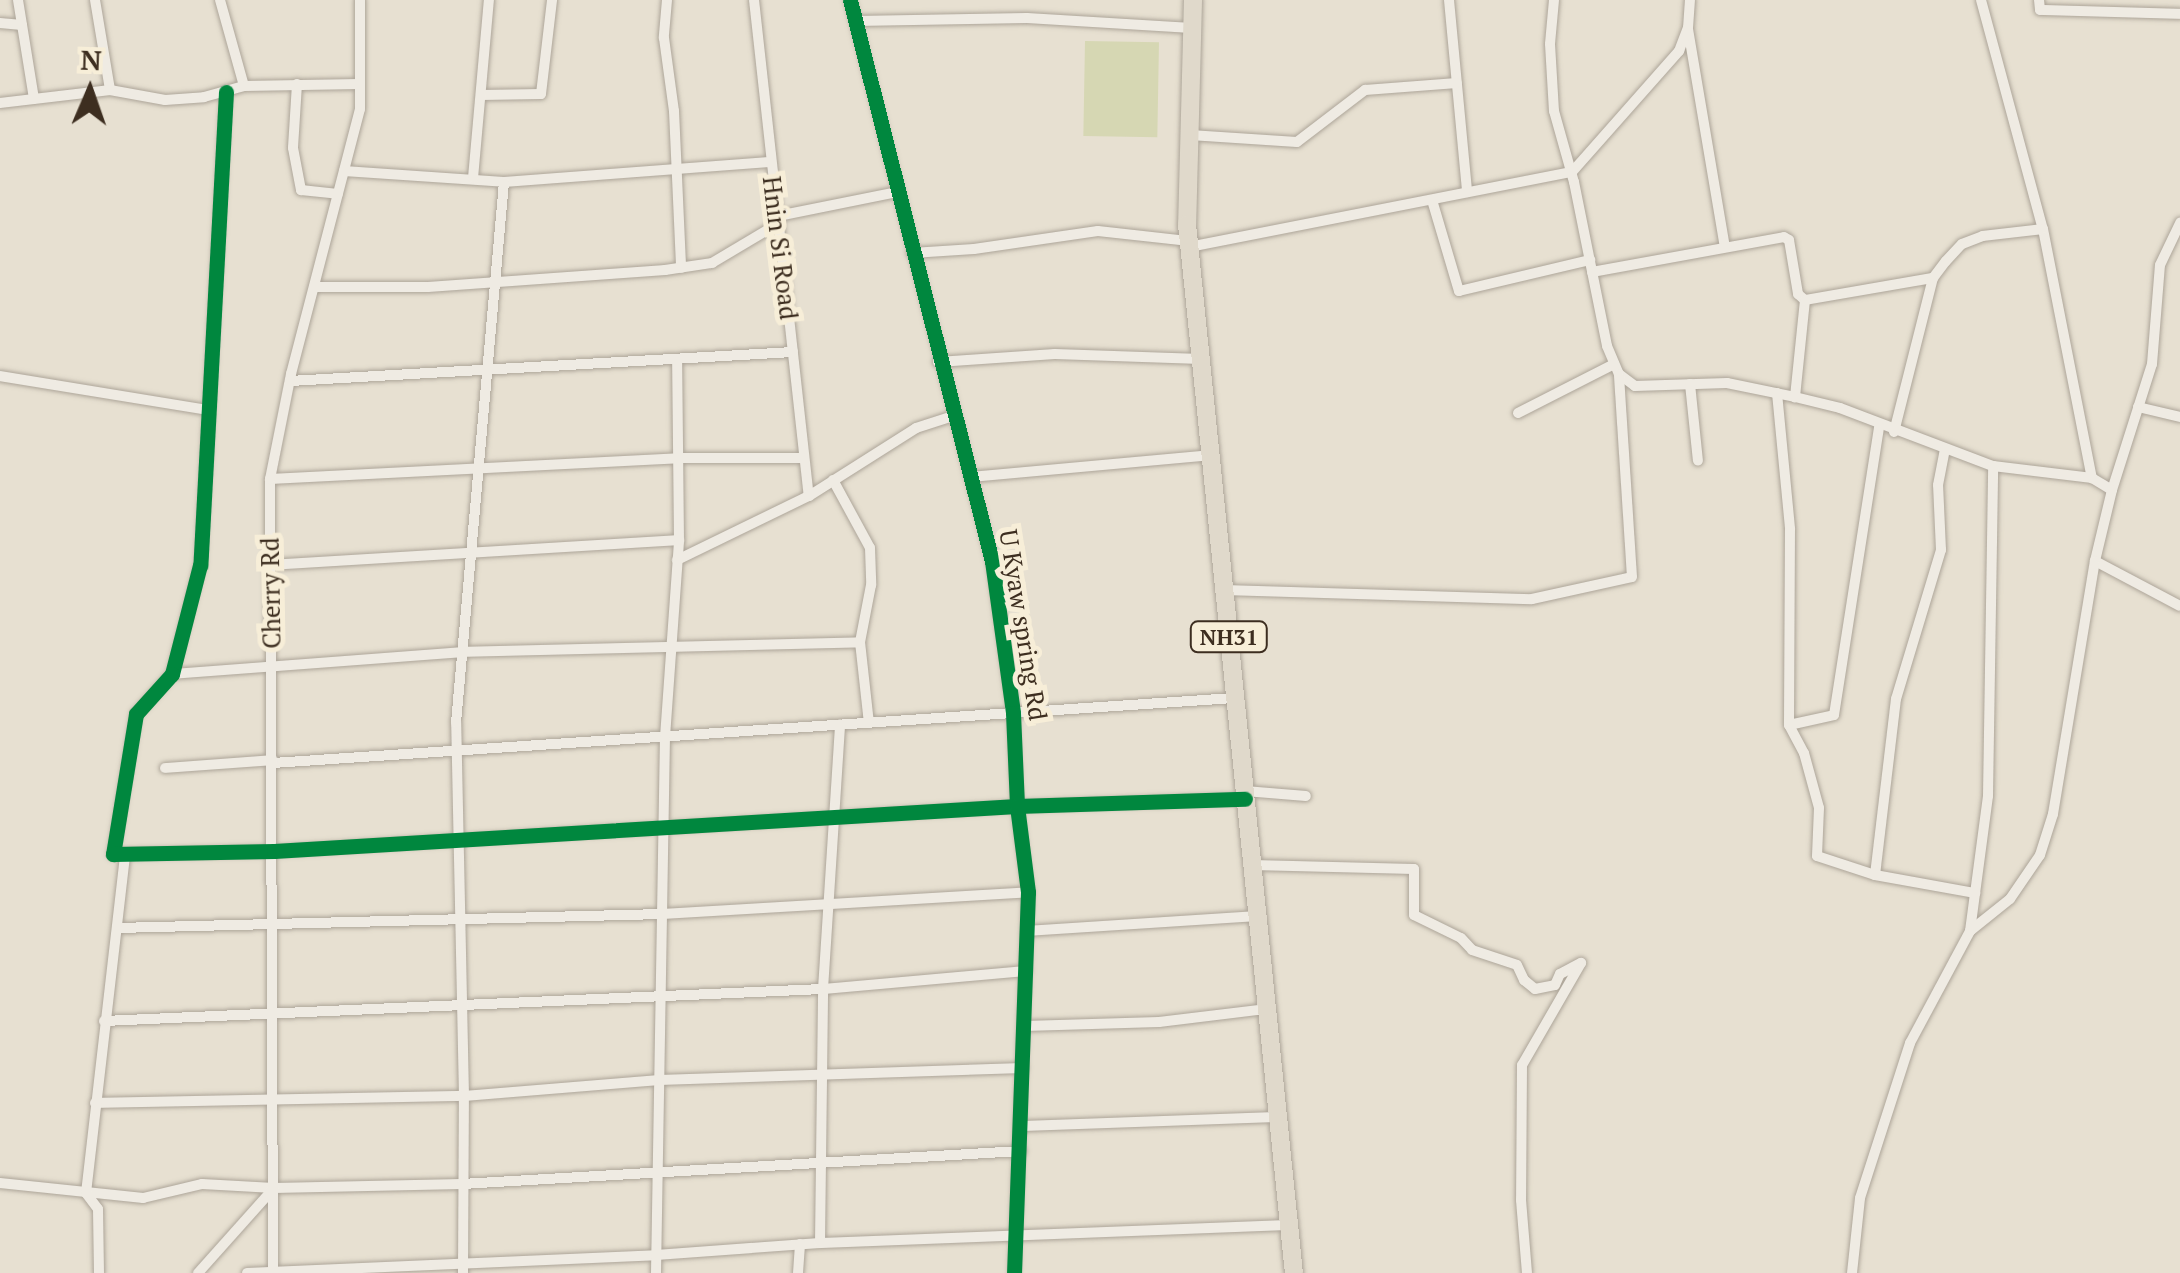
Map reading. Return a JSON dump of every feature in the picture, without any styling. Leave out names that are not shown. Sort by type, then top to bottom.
[{"type":"highway","name":"NH31","points":[[1193,0],[1189,244],[1294,1273]]},
{"type":"street","points":[[18,0],[34,99]]},
{"type":"street","points":[[94,0],[110,90]]},
{"type":"street","points":[[220,0],[244,86]]},
{"type":"street","name":"Cherry Rd","points":[[273,1272],[270,479],[290,381],[360,109],[360,0]]},
{"type":"street","points":[[473,178],[489,0]]},
{"type":"street","points":[[480,95],[541,94],[552,0]]},
{"type":"street","points":[[667,0],[664,38],[678,169],[681,268]]},
{"type":"street","name":"Hnin Si Road","points":[[755,0],[769,162],[779,220],[809,496]]},
{"type":"street","name":"U Kyaw spring Rd","points":[[850,0],[938,362],[992,561],[1014,713],[1017,806],[1028,892],[1014,1273]]},
{"type":"street","points":[[1450,0],[1467,192]]},
{"type":"street","points":[[1224,590],[1532,600],[1632,577],[1616,369],[1572,172],[1554,111],[1550,44],[1554,0]]},
{"type":"street","points":[[1690,0],[1688,28],[1724,247]]},
{"type":"street","points":[[1980,0],[2009,117],[2043,229],[2092,478]]},
{"type":"street","points":[[2039,0],[2040,10],[2180,14]]},
{"type":"street","points":[[856,21],[1027,18],[1192,28]]},
{"type":"street","points":[[0,24],[22,25]]},
{"type":"street","points":[[912,253],[974,250],[1098,231],[1189,244],[1572,172],[1679,51],[1688,28]]},
{"type":"street","points":[[1190,136],[1298,142],[1366,90],[1457,83]]},
{"type":"street","points":[[297,84],[293,148],[301,190],[338,194]]},
{"type":"street","points":[[0,103],[110,90],[165,100],[244,86],[359,84]]},
{"type":"street","points":[[226,92],[200,566],[172,674],[136,714],[114,854],[274,851],[1017,806],[1245,795],[1306,796]]},
{"type":"street","points":[[344,171],[504,182],[769,162]]},
{"type":"street","points":[[463,1269],[464,1096],[456,751],[504,182]]},
{"type":"street","points":[[314,287],[495,282],[712,263],[779,220],[898,192]]},
{"type":"street","points":[[1432,200],[1459,291],[1591,266],[1784,237],[1789,240],[1798,294],[1805,300]]},
{"type":"street","points":[[1970,931],[2010,898],[2040,855],[2053,814],[2095,561],[2112,490],[2152,364],[2160,265],[2180,223]]},
{"type":"street","points":[[1894,432],[1933,278],[1962,244],[1983,236],[2043,229]]},
{"type":"street","points":[[1805,300],[1933,278]]},
{"type":"street","points":[[1794,397],[1805,300]]},
{"type":"street","points":[[290,381],[793,352]]},
{"type":"street","points":[[938,362],[1055,354],[1200,359]]},
{"type":"street","points":[[656,1273],[665,737],[679,540],[677,361]]},
{"type":"street","points":[[1616,369],[1635,386],[1654,389],[1727,383],[1840,408],[1894,432],[1993,466],[2092,478],[2112,490]]},
{"type":"street","points":[[1518,413],[1616,369]]},
{"type":"street","points":[[0,376],[208,410]]},
{"type":"street","points":[[1690,384],[1698,461]]},
{"type":"street","points":[[1777,393],[1790,529],[1789,724],[1804,753],[1820,808],[1817,856],[1875,875],[1975,892]]},
{"type":"street","points":[[2138,407],[2180,417]]},
{"type":"street","points":[[678,560],[809,496],[916,428],[953,416]]},
{"type":"street","points":[[1789,724],[1834,715],[1879,426]]},
{"type":"street","points":[[1875,875],[1896,699],[1940,550],[1938,486],[1945,450]]},
{"type":"street","points":[[970,477],[1210,456]]},
{"type":"street","points":[[270,479],[678,458],[802,458]]},
{"type":"street","points":[[1852,1273],[1860,1198],[1910,1044],[1970,931],[1988,796],[1993,466]]},
{"type":"street","points":[[833,480],[870,548],[871,586],[860,642],[870,723]]},
{"type":"street","points":[[270,565],[679,540]]},
{"type":"street","points":[[2095,561],[2180,606]]},
{"type":"street","points":[[172,674],[462,652],[671,650],[860,642]]},
{"type":"street","points":[[165,768],[1235,698]]},
{"type":"street","points":[[820,1243],[822,989],[840,725]]},
{"type":"street","points":[[99,1273],[98,1209],[86,1194],[125,855]]},
{"type":"street","points":[[1252,865],[1414,868],[1414,915],[1461,938],[1472,950],[1517,965],[1524,980],[1536,989],[1555,985],[1560,974],[1581,963],[1522,1065],[1521,1200],[1526,1273]]},
{"type":"street","points":[[117,928],[662,914],[1028,892]]},
{"type":"street","points":[[1027,931],[1258,916]]},
{"type":"street","points":[[104,1021],[822,989],[1026,971]]},
{"type":"street","points":[[1025,1026],[1159,1022],[1267,1009]]},
{"type":"street","points":[[95,1103],[464,1096],[660,1080],[1023,1068]]},
{"type":"street","points":[[1021,1126],[1278,1117]]},
{"type":"street","points":[[0,1183],[143,1198],[202,1184],[274,1192],[1021,1151]]},
{"type":"street","points":[[198,1273],[274,1192]]},
{"type":"street","points":[[247,1273],[463,1269],[800,1244],[1289,1225]]},
{"type":"street","points":[[798,1273],[800,1244]]},
{"type":"green space","points":[[1085,41],[1159,42],[1157,137],[1083,136]]},
{"type":"cycle path","points":[[850,0],[992,561],[1013,713],[1017,806],[1028,892],[1014,1273]]},
{"type":"cycle path","points":[[226,92],[200,565],[172,674],[136,714],[113,854],[274,851],[1017,806],[1245,799]]}]
